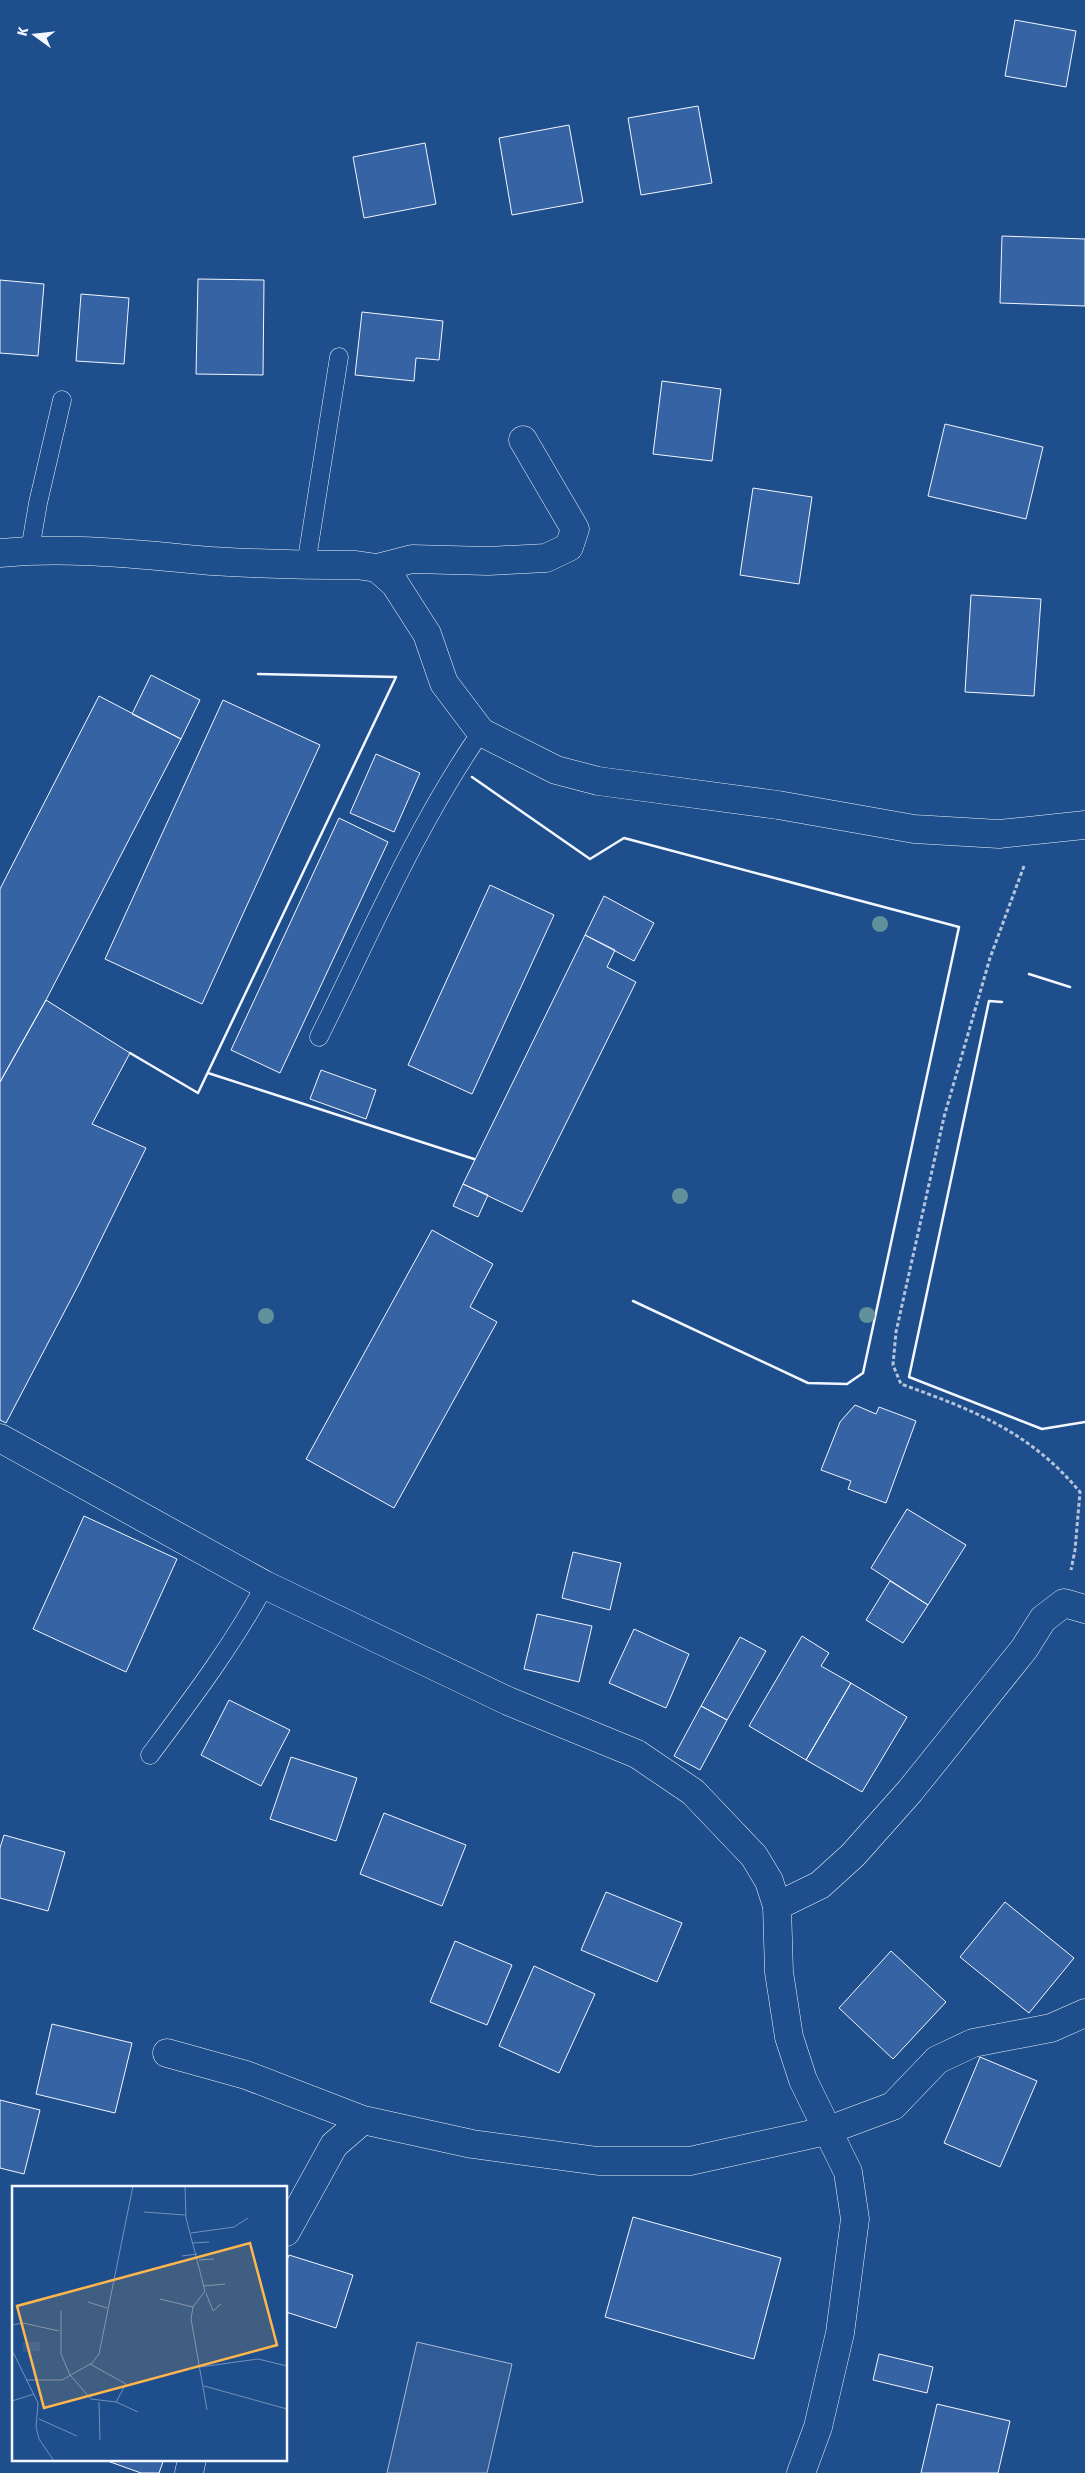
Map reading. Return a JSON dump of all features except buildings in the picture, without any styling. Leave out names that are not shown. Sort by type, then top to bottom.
[{"type":"street","points":[[0,552],[30,550],[101,551],[215,561],[356,565],[377,568],[412,560],[488,561],[546,558],[569,547],[575,529],[523,440]]},
{"type":"street","points":[[377,568],[395,584],[427,634],[444,683],[481,732],[556,770],[598,781],[778,805],[914,829],[999,834],[1085,825]]},
{"type":"street","points":[[0,1438],[265,1585],[508,1702],[637,1754],[693,1792],[754,1856],[769,1880],[777,1906],[778,1972],[788,2037],[803,2080],[826,2131],[848,2172],[855,2219],[840,2334],[818,2427],[801,2473]]},
{"type":"street","points":[[777,1906],[820,1885],[853,1855],[910,1791],[1024,1649],[1043,1619],[1074,1606]]},
{"type":"street","points":[[167,2053],[246,2075],[363,2120],[472,2144],[598,2160],[690,2160],[826,2131],[893,2106],[937,2060],[973,2043],[1051,2028],[1085,2013]]},
{"type":"street","points":[[288,2228],[334,2145],[363,2120]]},
{"type":"street","points":[[189,2473],[192,2460]]},
{"type":"lane","points":[[306,564],[338,357]]},
{"type":"lane","points":[[30,550],[38,503],[62,400]]},
{"type":"lane","points":[[319,1037],[410,854],[459,764],[481,732]]},
{"type":"lane","points":[[150,1755],[224,1654],[265,1585]]},
{"type":"path","points":[[1037,830],[990,958],[944,1117],[896,1332],[893,1365],[901,1384],[948,1401],[1012,1432],[1042,1452],[1062,1470],[1080,1492],[1075,1550],[1074,1606]]},
{"type":"shaded area","points":[[417,2342],[512,2364],[487,2473],[387,2473]]},
{"type":"wall","points":[[130,1053],[198,1093],[396,677],[258,674]]},
{"type":"wall","points":[[472,777],[590,859],[624,838],[959,927],[863,1373],[847,1384],[808,1383],[633,1301]]},
{"type":"wall","points":[[1029,974],[1070,987]]},
{"type":"wall","points":[[1002,1002],[989,1001],[909,1377],[1042,1429],[1085,1422]]},
{"type":"wall","points":[[208,1073],[474,1159]]}]
